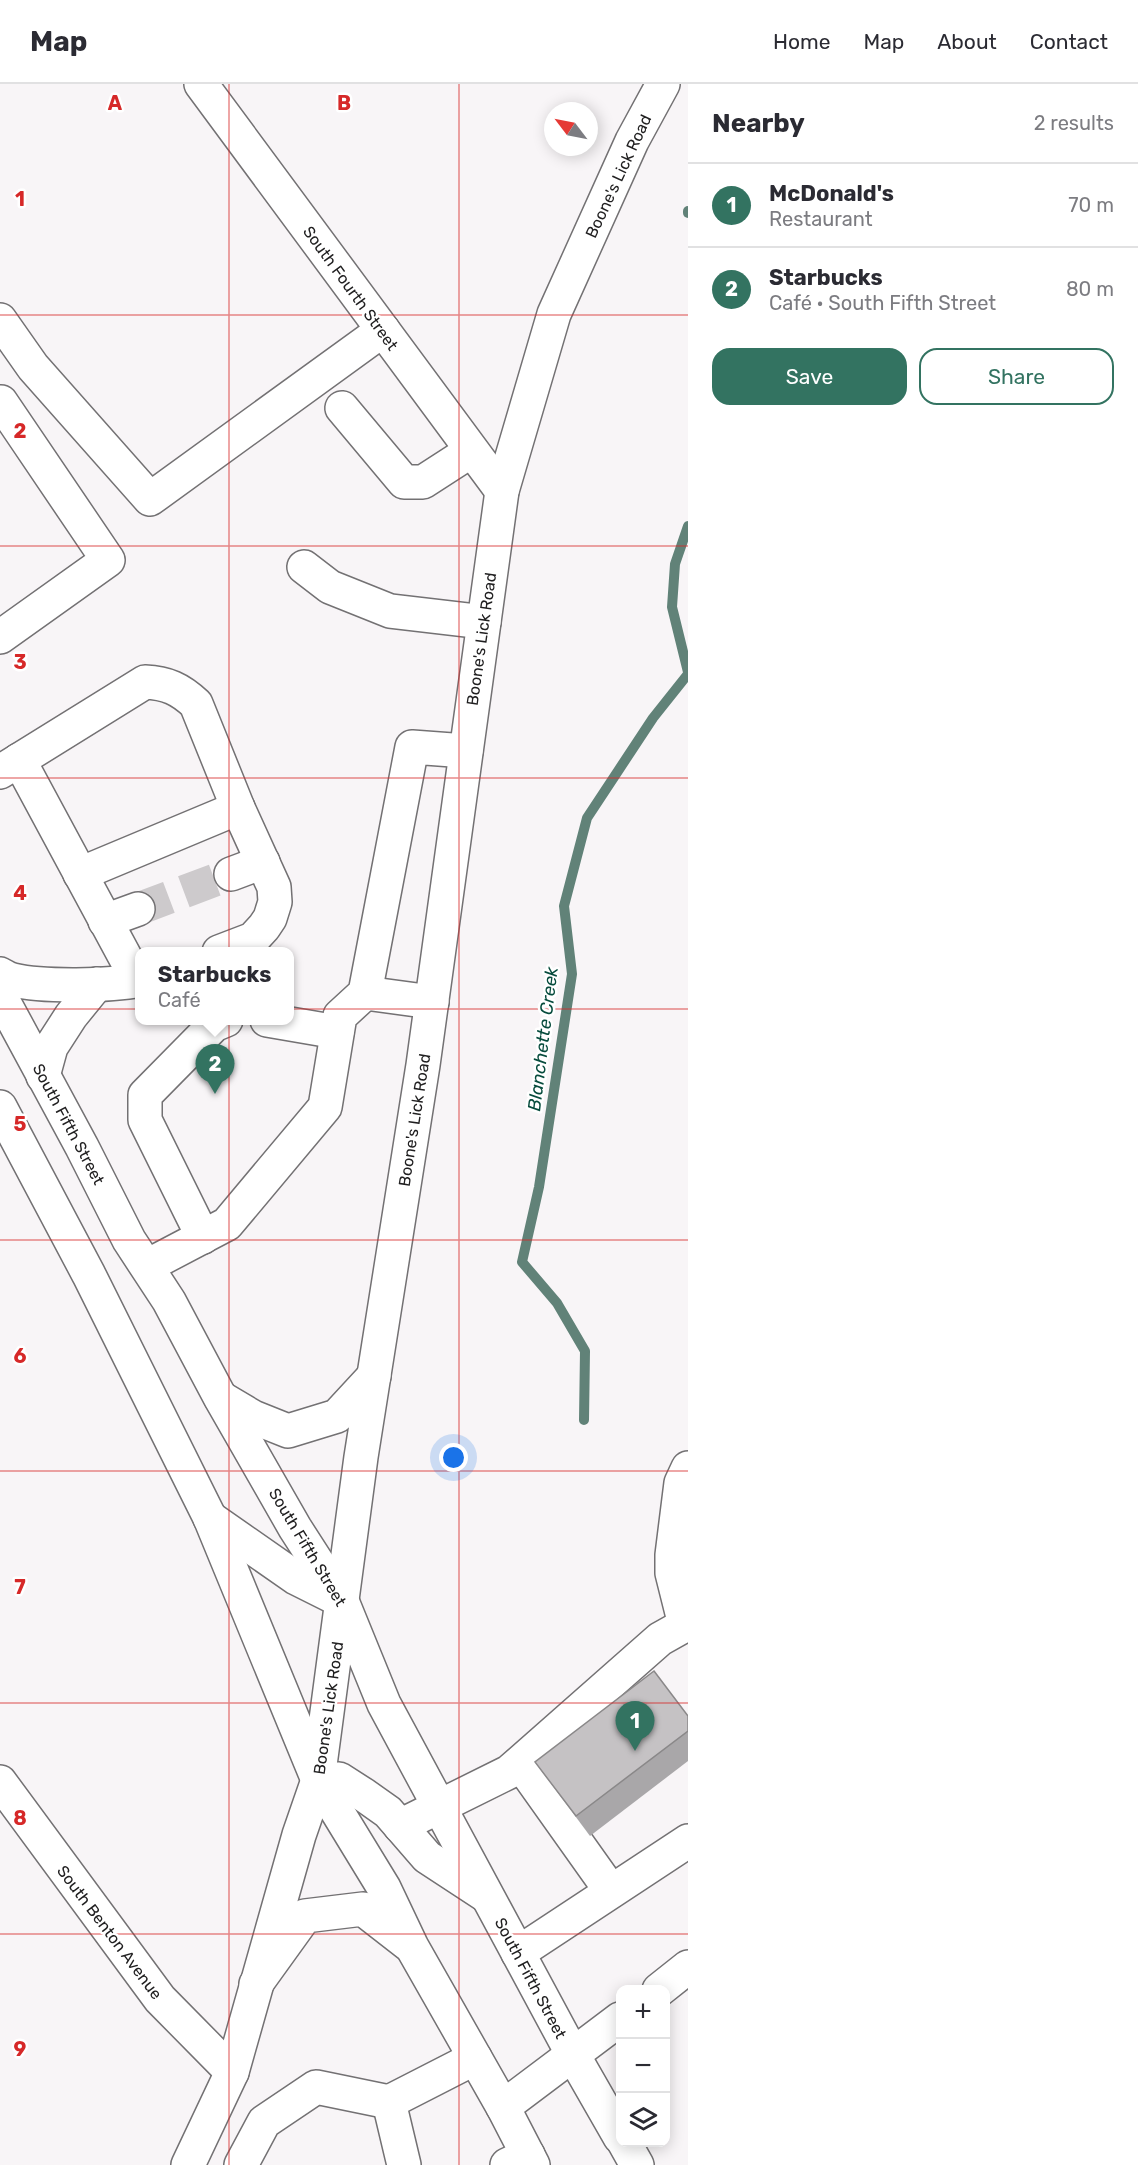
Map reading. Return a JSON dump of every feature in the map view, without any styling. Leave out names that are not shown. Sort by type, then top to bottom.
[{"type":"main road","name":"South Fourth Street","points":[[201,84],[502,491]]},
{"type":"main road","name":"Boone's Lick Road","points":[[188,2165],[231,2072],[299,1835],[318,1780],[374,1376],[432,1002],[502,491],[554,314],[632,141],[663,84]]},
{"type":"main road","points":[[0,320],[39,373],[150,498],[383,330]]},
{"type":"main road","points":[[0,637],[108,560],[1,402],[39,373]]},
{"type":"main road","points":[[342,408],[404,482],[423,482],[471,451]]},
{"type":"main road","points":[[304,567],[330,587],[390,611],[484,622]]},
{"type":"main road","points":[[135,973],[80,874],[10,766],[146,682],[163,683],[183,691],[196,704],[238,808],[274,887],[275,902],[270,918],[253,939],[230,947]]},
{"type":"main road","points":[[147,1266],[227,1224],[325,1107],[340,1016],[365,993],[412,747],[466,751]]},
{"type":"main road","points":[[80,874],[238,808]]},
{"type":"main road","points":[[231,874],[263,862]]},
{"type":"main road","points":[[105,921],[138,909]]},
{"type":"main road","points":[[0,974],[10,980],[49,984],[97,984],[135,980]]},
{"type":"main road","points":[[43,1076],[51,1047],[71,1016],[97,984]]},
{"type":"main road","points":[[365,993],[432,1002]]},
{"type":"main road","name":"South Fifth Street","points":[[0,995],[129,1240],[169,1301],[220,1397],[295,1528],[342,1601],[384,1704],[573,2055],[616,2128]]},
{"type":"main road","points":[[203,1237],[145,1120],[146,1095],[214,1025]]},
{"type":"main road","points":[[294,1025],[337,1032]]},
{"type":"main road","points":[[0,1107],[89,1275],[210,1518],[318,1780],[384,1888],[412,1947],[503,2107],[523,2162]]},
{"type":"main road","points":[[220,1397],[253,1417],[288,1431],[337,1416],[374,1376]]},
{"type":"main road","points":[[400,1826],[509,1772],[660,1639],[687,1625],[680,1574],[681,1484],[688,1468]]},
{"type":"main road","points":[[210,1518],[296,1578],[342,1601]]},
{"type":"main road","points":[[520,1762],[611,1891]]},
{"type":"main road","points":[[318,1780],[339,1779],[388,1812],[427,1857],[488,1897]]},
{"type":"main road","name":"South Benton Avenue","points":[[0,1782],[159,1999],[231,2072]]},
{"type":"main road","points":[[518,1953],[688,1841]]},
{"type":"main road","points":[[256,1984],[305,1916],[363,1909],[412,1947]]},
{"type":"main road","points":[[664,1985],[688,1967]]},
{"type":"main road","points":[[503,2107],[616,2023]]},
{"type":"main road","points":[[241,2165],[264,2122],[316,2087],[389,2102],[475,2058]]},
{"type":"main road","points":[[389,2102],[404,2165]]},
{"type":"main road","points":[[627,2147],[637,2165]]},
{"type":"building","points":[[654,1671],[688,1716],[688,1731],[576,1816],[535,1762]]},
{"type":"waterway","name":"Blanchette Creek","points":[[688,526],[675,564],[672,607],[688,672]]},
{"type":"waterway","name":"Blanchette Creek","points":[[584,1420],[585,1351],[557,1303],[522,1262],[539,1187],[572,974],[564,906],[587,818],[653,718],[688,674]]},
{"type":"tunnel","points":[[138,909],[231,874]]},
{"type":"place","name":"Starbucks","points":[[215,1094]]},
{"type":"place","name":"McDonald's","points":[[635,1751]]}]
